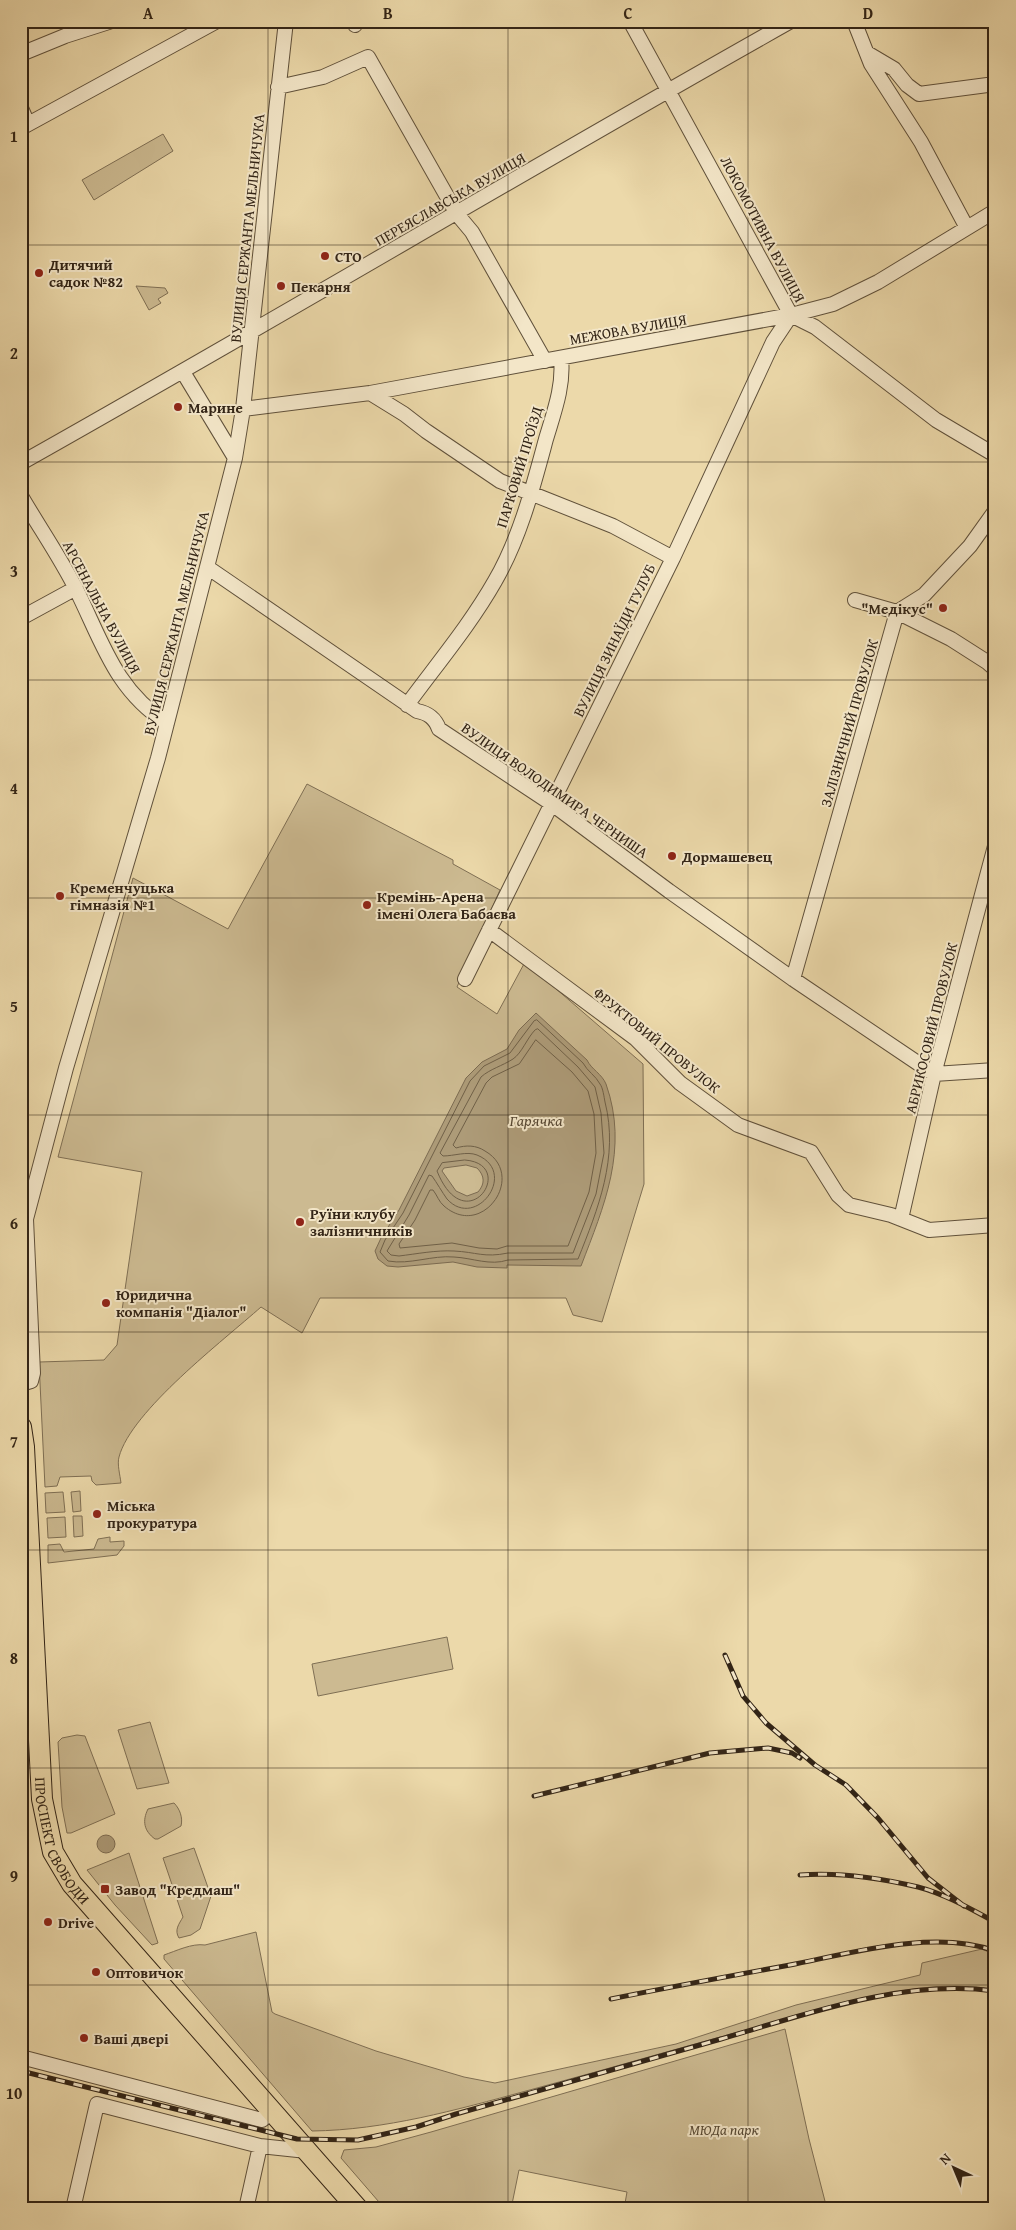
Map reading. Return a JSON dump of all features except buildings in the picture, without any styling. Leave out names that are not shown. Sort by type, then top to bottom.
[{"type":"highway","name":"ПРОСПЕКТ СВОБОДИ","points":[[21,1427],[25,1464],[42,1799],[53,1852],[72,1884],[358,2209]]},
{"type":"street","points":[[21,54],[65,36],[112,21]]},
{"type":"street","points":[[21,108],[25,126],[217,21]]},
{"type":"street","name":"ВУЛИЦЯ СЕРЖАНТА МЕЛЬНИЧУКА","points":[[21,1384],[31,1381],[33,1373],[24,1221],[66,1068],[167,724],[235,458],[243,409],[286,21]]},
{"type":"street","name":"ЛОКОМОТИВНА ВУЛИЦЯ","points":[[630,21],[791,315],[815,327],[936,420],[995,455]]},
{"type":"street","name":"ПЕРЕЯСЛАВСЬКА ВУЛИЦЯ","points":[[21,463],[183,372],[791,21]]},
{"type":"street","points":[[854,21],[871,64],[921,142],[967,228]]},
{"type":"street","points":[[867,53],[894,69],[907,85],[919,94],[995,84]]},
{"type":"street","points":[[278,87],[322,77],[368,58],[457,214],[472,232],[545,361]]},
{"type":"street","name":"МЕЖОВА ВУЛИЦЯ","points":[[243,409],[370,393],[791,315],[834,304],[878,282],[995,211]]},
{"type":"street","name":"ВУЛИЦЯ ЗИНАЇДИ ТУЛУБ","points":[[465,980],[673,558],[772,342],[791,315]]},
{"type":"street","name":"ПАРКОВИЙ ПРОЇЗД","points":[[407,705],[463,629],[495,581],[516,535],[532,493],[560,390],[561,358]]},
{"type":"street","points":[[183,372],[235,458]]},
{"type":"street","points":[[370,393],[404,414],[500,481],[613,526],[673,558]]},
{"type":"street","name":"АРСЕНАЛЬНА ВУЛИЦЯ","points":[[21,496],[76,588],[110,664],[124,684],[149,712],[167,724]]},
{"type":"street","points":[[897,612],[924,595],[970,546],[995,511]]},
{"type":"street","name":"ВУЛИЦЯ ВОЛОДИМИРА ЧЕРНИША","points":[[207,567],[417,712],[425,713],[431,717],[439,728],[552,804],[793,979],[934,1074]]},
{"type":"street","points":[[21,618],[76,588]]},
{"type":"street","points":[[854,600],[897,612],[950,639],[995,669]]},
{"type":"street","name":"ЗАЛІЗНИЧНИЙ ПРОВУЛОК","points":[[793,979],[897,612]]},
{"type":"street","name":"АБРИКОСОВИЙ ПРОВУЛОК","points":[[901,1219],[934,1074],[995,846]]},
{"type":"street","name":"ФРУКТОВИЙ ПРОВУЛОК","points":[[489,930],[636,1039],[680,1082],[738,1125],[811,1152],[838,1195],[849,1204],[901,1219],[930,1230],[995,1225]]},
{"type":"street","points":[[934,1074],[995,1070]]},
{"type":"street","points":[[21,2057],[262,2120],[272,2111]]},
{"type":"street","points":[[73,2209],[97,2104],[260,2146],[307,2151]]},
{"type":"street","points":[[246,2209],[260,2146]]},
{"type":"green space","points":[[163,134],[173,151],[94,200],[82,180]]},
{"type":"green space","points":[[136,286],[165,288],[168,293],[158,299],[161,303],[149,310]]},
{"type":"green space","points":[[307,784],[453,860],[453,864],[500,890],[457,987],[497,1014],[525,962],[643,1064],[644,1184],[602,1322],[573,1315],[566,1298],[320,1298],[302,1333],[261,1307],[181,1377],[141,1419],[127,1439],[119,1457],[118,1466],[121,1483],[96,1485],[92,1481],[91,1476],[60,1477],[57,1486],[45,1487],[39,1362],[104,1360],[117,1345],[142,1172],[58,1157],[133,878],[228,929]]},
{"type":"green space","points":[[80,1491],[81,1511],[73,1512],[71,1492]]},
{"type":"green space","points":[[63,1492],[65,1512],[46,1513],[45,1493]]},
{"type":"green space","points":[[73,1516],[82,1516],[83,1536],[74,1537]]},
{"type":"green space","points":[[65,1517],[66,1537],[48,1538],[47,1518]]},
{"type":"green space","points":[[110,1537],[110,1542],[124,1541],[124,1546],[117,1555],[48,1563],[48,1545],[60,1544],[64,1552],[94,1549],[98,1539]]},
{"type":"green space","points":[[447,1637],[453,1669],[318,1696],[312,1664]]},
{"type":"green space","points":[[150,1722],[169,1783],[137,1789],[118,1730]]},
{"type":"green space","points":[[77,1735],[85,1736],[115,1814],[67,1833],[62,1807],[58,1742],[62,1738]]},
{"type":"green space","points":[[174,1803],[182,1820],[181,1826],[155,1839],[148,1833],[145,1826],[148,1809]]},
{"type":"green space","points":[[194,1848],[211,1896],[200,1929],[191,1935],[179,1938],[177,1930],[183,1917],[163,1858]]},
{"type":"green space","points":[[129,1853],[158,1943],[152,1945],[115,1905],[87,1870]]},
{"type":"green space","points":[[256,1932],[272,2012],[275,2014],[376,2051],[464,2077],[495,2083],[676,2044],[796,2005],[920,1975],[922,1963],[982,1949],[995,1955],[995,1990],[944,1986],[894,1992],[761,2026],[447,2112],[366,2127],[312,2131],[164,1959],[164,1955],[184,1948],[205,1945]]},
{"type":"green space","name":"МЮДа парк","points":[[785,2029],[809,2139],[827,2209],[624,2209],[627,2192],[519,2170],[511,2209],[385,2209],[341,2158],[344,2150],[376,2147],[431,2132]]},
{"type":"water","name":"Гарячка","points":[[536,1013],[587,1060],[606,1084],[615,1131],[611,1177],[598,1221],[581,1266],[507,1265],[507,1268],[477,1267],[453,1262],[398,1267],[387,1266],[378,1259],[375,1251],[399,1210],[466,1078],[482,1062],[507,1049],[519,1030]],"holes":[[[466,1165],[477,1168],[483,1177],[482,1186],[478,1192],[467,1196],[456,1191],[442,1171],[444,1168]]]},
{"type":"water","points":[[106,1835],[112,1838],[115,1844],[112,1850],[106,1853],[100,1850],[97,1844],[100,1838]]},
{"type":"railway","points":[[725,1655],[743,1696],[766,1723],[815,1765],[846,1785],[878,1818],[928,1878],[964,1906]]},
{"type":"railway","points":[[534,1796],[710,1753],[768,1748],[792,1753],[800,1758]]},
{"type":"railway","points":[[800,1875],[830,1874],[859,1876],[918,1887],[948,1898],[995,1922]]},
{"type":"railway","points":[[611,1999],[893,1945],[946,1942],[971,1945],[995,1951]]},
{"type":"railway","points":[[21,2071],[297,2139],[358,2140],[416,2127],[822,2009],[856,2001],[925,1990],[995,1991]]},
{"type":"place","name":"СТО","points":[[325,256]]},
{"type":"place","name":"Дитячий садок №82","points":[[39,273]]},
{"type":"place","name":"Пекарня","points":[[281,286]]},
{"type":"place","name":"Марине","points":[[178,407]]},
{"type":"place","name":"\"Медікус\"","points":[[943,608]]},
{"type":"place","name":"Дормашевец","points":[[672,856]]},
{"type":"place","name":"Кременчуцька гімназія №1","points":[[60,896]]},
{"type":"place","name":"Кремінь-Арена імені Олега Бабаєва","points":[[367,905]]},
{"type":"place","name":"Руїни клубу залізничників","points":[[300,1222]]},
{"type":"place","name":"Юридична компанія \"Діалог\"","points":[[106,1303]]},
{"type":"place","name":"Міська прокуратура","points":[[97,1514]]},
{"type":"place","name":"Завод \"Кредмаш\"","points":[[105,1889]]},
{"type":"place","name":"Drive","points":[[48,1922]]},
{"type":"place","name":"Оптовичок","points":[[96,1972]]},
{"type":"place","name":"Ваші двері","points":[[84,2038]]}]
